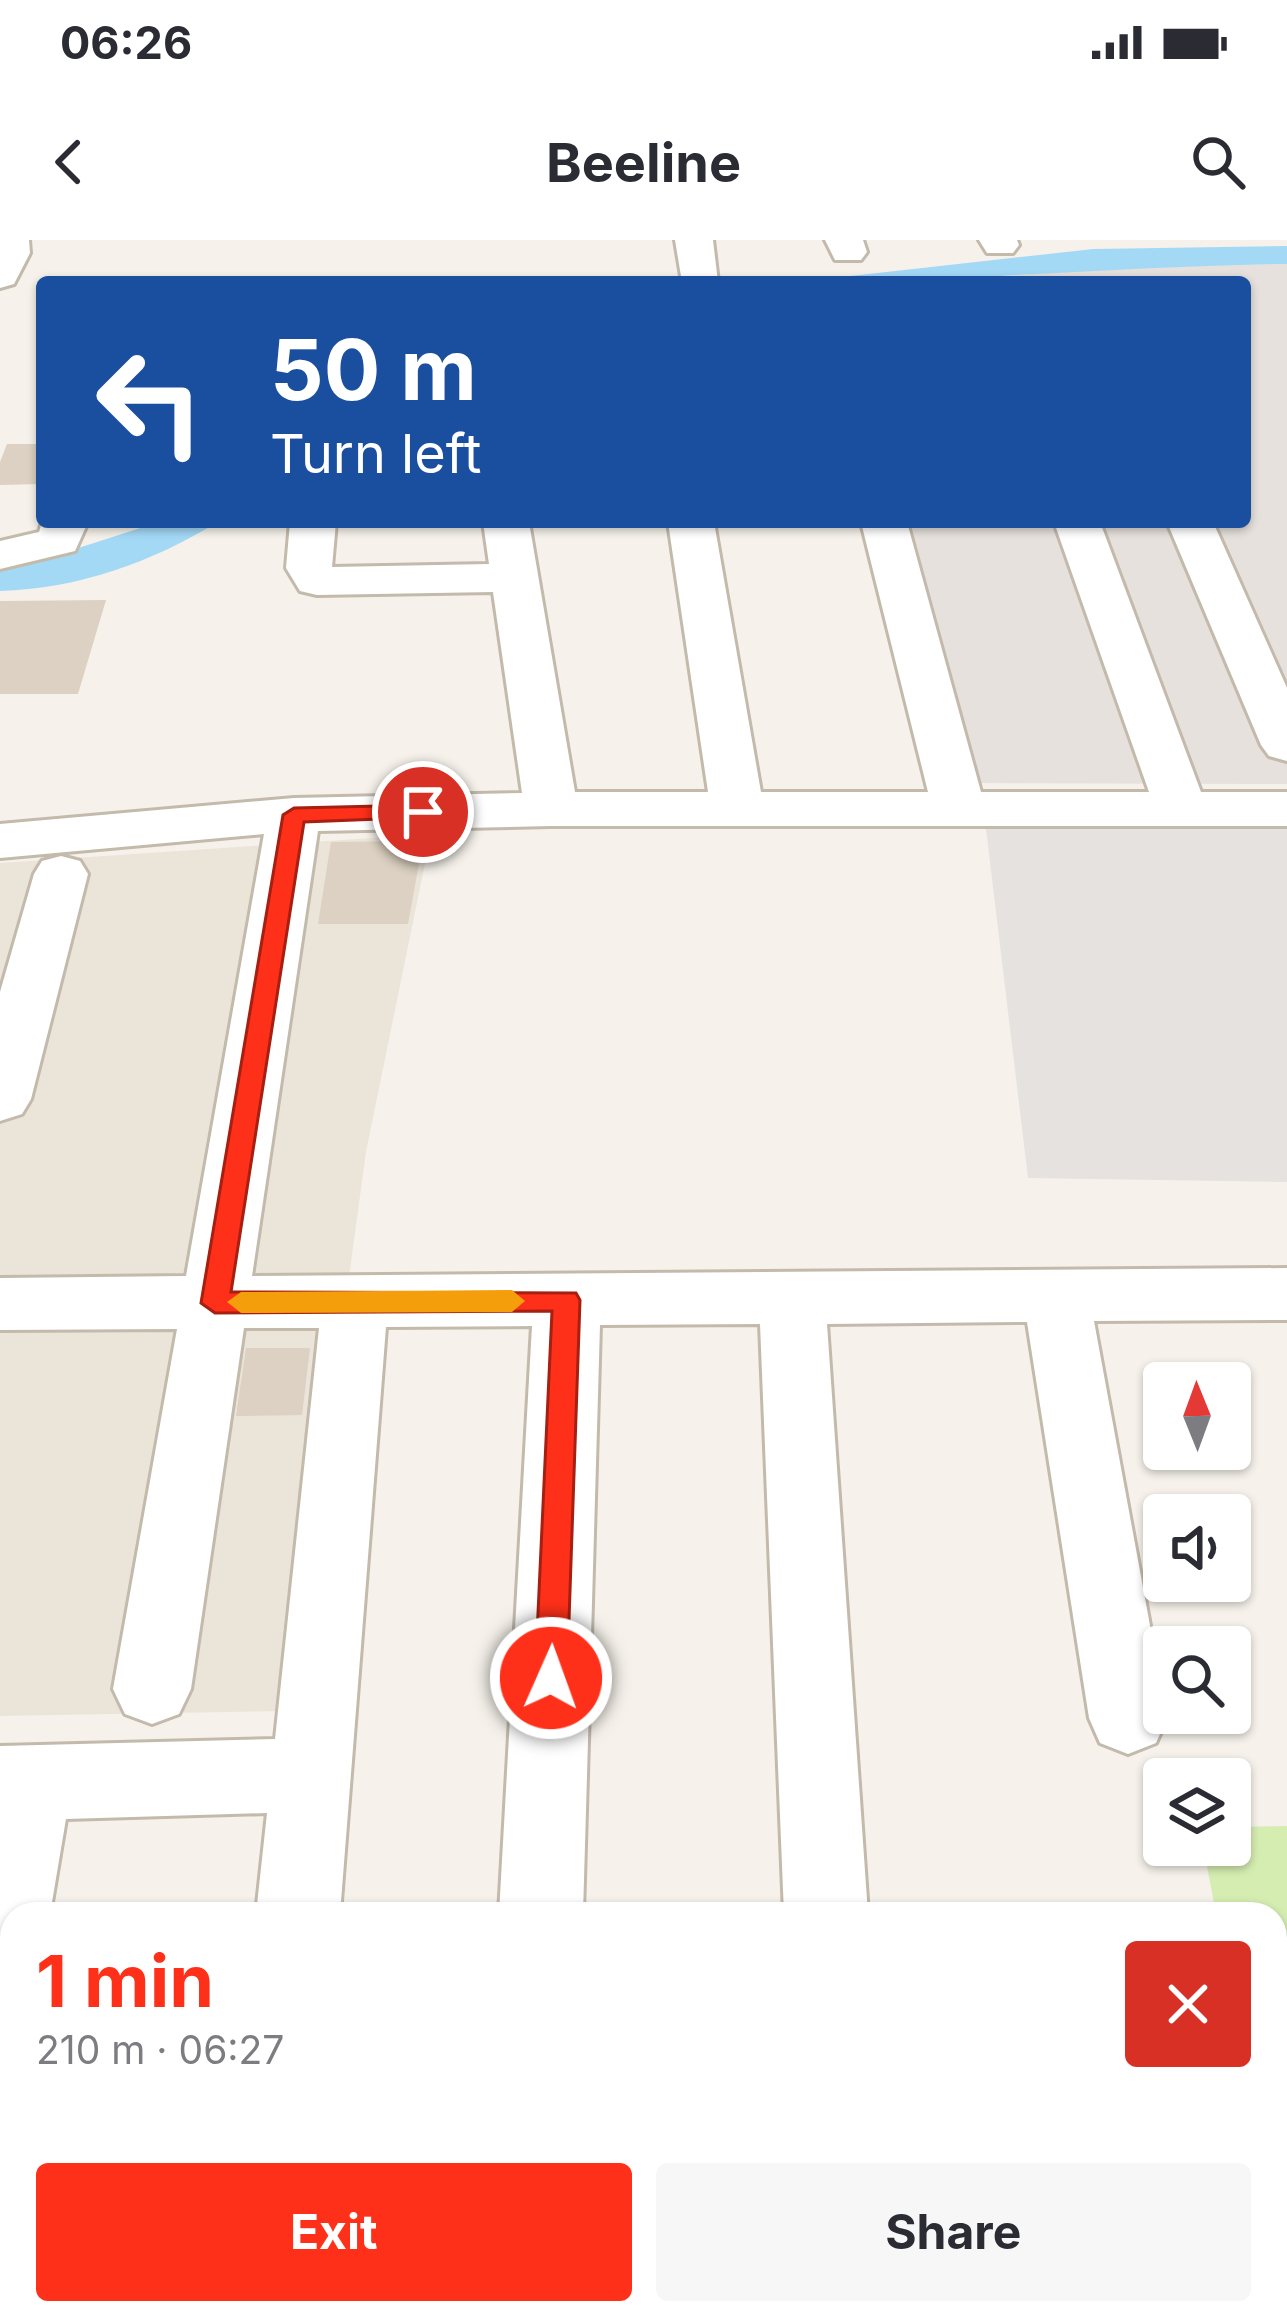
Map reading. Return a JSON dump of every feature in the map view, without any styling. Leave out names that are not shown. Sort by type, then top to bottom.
[{"type":"street","points":[[0,276],[11,253],[10,240]]},
{"type":"street","points":[[694,240],[699,276]]},
{"type":"street","points":[[0,555],[59,541],[63,528]]},
{"type":"street","points":[[313,528],[310,568],[317,581],[514,578]]},
{"type":"street","points":[[507,528],[551,809]]},
{"type":"street","points":[[692,528],[737,809]]},
{"type":"street","points":[[886,528],[959,809]]},
{"type":"street","points":[[1079,528],[1181,809]]},
{"type":"street","points":[[1193,528],[1287,745]]},
{"type":"street","points":[[0,841],[294,815],[551,809],[1287,809]]},
{"type":"street","points":[[152,1689],[294,815]]},
{"type":"street","points":[[0,1099],[61,874]]},
{"type":"street","points":[[0,1304],[1287,1294]]},
{"type":"street","points":[[1056,1296],[1128,1718]]},
{"type":"street","points":[[792,1298],[825,1902]]},
{"type":"street","points":[[542,1902],[567,1300]]},
{"type":"street","points":[[299,1902],[355,1301]]},
{"type":"street","points":[[5,1902],[16,1783],[313,1775]]},
{"type":"shaded area","points":[[1287,264],[1287,784],[975,783],[901,528],[1251,528],[1251,276],[1009,276],[1129,266]]},
{"type":"shaded area","points":[[986,829],[1287,829],[1287,1182],[1028,1178]]},
{"type":"shaded area","points":[[431,834],[366,1152],[290,1711],[0,1716],[0,863]]},
{"type":"green space","points":[[1287,1826],[1287,1902],[1214,1902],[1207,1866],[1251,1866],[1251,1827]]},
{"type":"water","points":[[1287,246],[1287,264],[986,276],[851,276],[1093,249]]},
{"type":"water","points":[[140,528],[207,528],[114,571],[58,585],[0,591],[0,567],[38,561]]},
{"type":"building","points":[[7,444],[36,444],[36,484],[0,485],[0,462]]},
{"type":"building","points":[[106,600],[78,694],[0,694],[0,601]]},
{"type":"building","points":[[423,841],[408,924],[318,924],[331,842]]},
{"type":"building","points":[[246,1348],[310,1348],[302,1415],[236,1416]]},
{"type":"slow traffic","points":[[241,1302],[512,1301]]},
{"type":"route","points":[[423,812],[294,815],[215,1303],[567,1300],[551,1678]]}]
